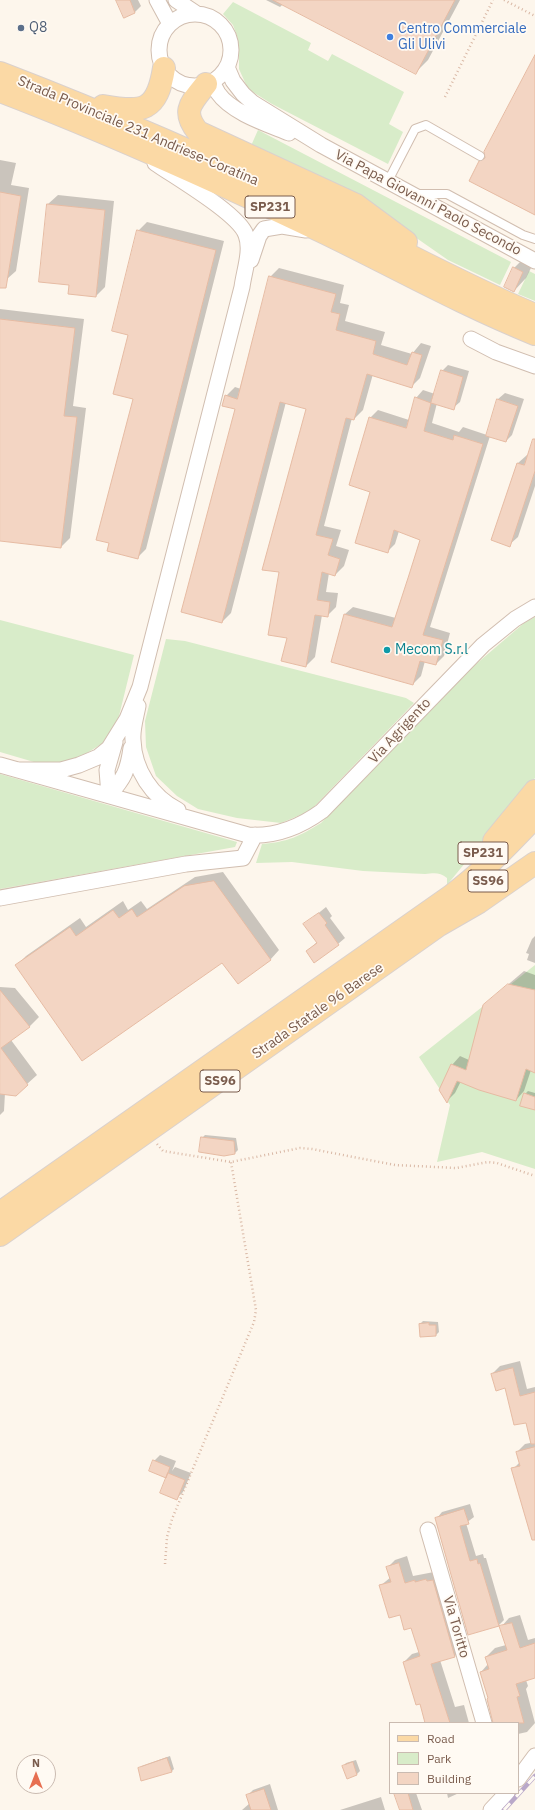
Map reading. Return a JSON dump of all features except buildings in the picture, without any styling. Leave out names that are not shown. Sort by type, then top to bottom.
[{"type":"main road","points":[[67,99],[129,110],[142,108],[152,103],[159,94],[164,68]]},
{"type":"main road","name":"Strada Provinciale 231 Andriese-Coratina","points":[[0,73],[67,99],[238,172],[486,293],[535,315]]},
{"type":"main road","points":[[209,83],[194,99],[188,112],[190,122],[198,132],[356,205],[455,278]]},
{"type":"main road","name":"Strada Provinciale 231 Andriese-Coratina","points":[[0,91],[128,144],[243,195],[326,234],[460,301],[535,334]]},
{"type":"main road","name":"SP231","points":[[433,918],[468,871],[535,791]]},
{"type":"main road","name":"SS96","points":[[433,918],[535,817]]},
{"type":"main road","name":"SS96","points":[[433,918],[505,865],[535,834]]},
{"type":"main road","name":"SS96","points":[[433,918],[479,902],[535,863]]},
{"type":"main road","name":"Strada Statale 96 Barese","points":[[0,1235],[147,1132],[433,918]]},
{"type":"main road","name":"Strada Statale 96 Barese","points":[[0,1213],[433,918]]},
{"type":"street","points":[[157,0],[170,24]]},
{"type":"street","points":[[176,0],[197,14]]},
{"type":"street","points":[[197,14],[213,18],[220,24],[227,33],[231,42],[232,52],[227,67],[223,73],[209,83],[192,86],[184,84],[173,78],[164,68],[160,56],[160,44],[164,33],[170,24],[186,15],[197,14]]},
{"type":"street","points":[[227,67],[233,81],[253,104],[321,145]]},
{"type":"street","points":[[209,83],[230,104],[245,114],[266,124],[321,145]]},
{"type":"street","points":[[128,144],[216,206],[243,228],[248,246],[242,287]]},
{"type":"street","name":"Via Papa Giovanni Paolo Secondo","points":[[321,145],[535,261]]},
{"type":"street","points":[[109,795],[124,777],[129,765],[140,687],[242,287],[259,236],[264,229],[282,226],[326,234]]},
{"type":"street","points":[[471,339],[496,352],[535,366]]},
{"type":"street","name":"Via Agrigento","points":[[255,835],[261,836],[294,828],[308,821],[322,811],[483,645],[515,619],[535,606]]},
{"type":"street","points":[[19,770],[61,770],[79,765],[98,757],[109,748],[118,736],[127,720],[140,687]]},
{"type":"street","points":[[109,795],[107,770],[118,736]]},
{"type":"street","points":[[133,740],[136,761],[141,773],[155,794],[170,806],[204,822]]},
{"type":"street","points":[[0,765],[255,835],[243,858],[186,864],[0,898]]},
{"type":"street","name":"Via Toritto","points":[[428,1530],[484,1722]]},
{"type":"street","points":[[519,1778],[535,1756]]},
{"type":"street","points":[[491,1810],[505,1794]]},
{"type":"lane","points":[[388,181],[415,129],[426,125],[480,156]]},
{"type":"lane","points":[[411,194],[447,194],[522,234],[535,239]]},
{"type":"path","points":[[445,97],[493,0]]},
{"type":"path","points":[[504,0],[535,16]]},
{"type":"path","points":[[147,1132],[163,1151],[231,1162],[300,1148],[395,1165],[456,1168],[488,1162],[497,1163],[535,1176]]},
{"type":"path","points":[[165,1564],[167,1537],[172,1519],[254,1322],[256,1310],[231,1162]]},
{"type":"green space","points":[[233,2],[311,43],[308,50],[328,61],[332,54],[404,92],[389,124],[403,132],[388,164],[272,104],[248,89],[239,69],[239,49],[237,36],[233,25],[223,14]]},
{"type":"green space","points":[[258,130],[511,262],[500,285],[448,260],[359,198],[250,148]]},
{"type":"green space","points":[[529,271],[535,274],[535,301],[518,294]]},
{"type":"green space","points":[[535,617],[535,778],[447,885],[447,878],[437,873],[425,874],[363,871],[292,862],[256,863],[262,844],[279,842],[293,838],[321,823],[468,671],[524,623]]},
{"type":"green space","points":[[0,620],[134,655],[118,720],[103,743],[79,758],[52,764],[34,762],[0,752]]},
{"type":"green space","points":[[166,639],[185,641],[406,698],[414,703],[310,811],[281,823],[237,818],[198,809],[177,796],[156,776],[146,747],[145,721]]},
{"type":"green space","points":[[0,774],[237,842],[235,847],[0,889]]},
{"type":"green space","points":[[535,965],[535,1169],[482,1152],[437,1162],[450,1105],[419,1057]]},
{"type":"railway","points":[[519,1794],[535,1776]]},
{"type":"railway","points":[[504,1810],[519,1794]]},
{"type":"place","name":"Q8","points":[[21,28]]},
{"type":"place","name":"Centro Commerciale Gli Ulivi","points":[[390,37]]},
{"type":"place","name":"Mecom S.r.l","points":[[387,650]]}]
